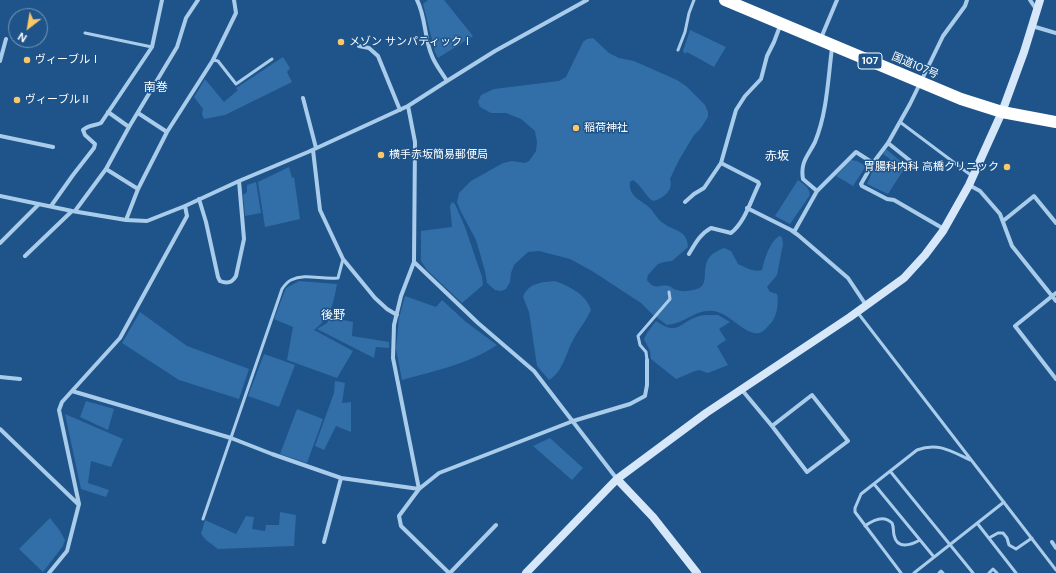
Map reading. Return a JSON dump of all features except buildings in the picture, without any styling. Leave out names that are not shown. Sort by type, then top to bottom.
[{"type":"highway","name":"国道107号","points":[[725,0],[961,99],[1002,112],[1056,122]]},
{"type":"street","points":[[51,206],[73,174],[94,148],[95,144],[85,135],[83,130],[87,126],[101,123],[152,47],[162,0]]},
{"type":"street","points":[[25,256],[73,211],[106,169],[129,127],[177,47],[186,18],[198,0]]},
{"type":"street","points":[[126,220],[138,189],[167,132],[213,60],[236,13],[234,0]]},
{"type":"street","points":[[417,0],[423,13],[432,56],[446,81]]},
{"type":"street","points":[[0,196],[73,211],[126,220],[147,221],[315,149],[408,106],[495,51],[587,0]]},
{"type":"street","points":[[820,40],[837,0]]},
{"type":"street","points":[[944,229],[894,200],[887,199],[862,186],[861,184],[873,163],[888,143],[943,36],[965,6],[967,0]]},
{"type":"street","points":[[1030,0],[1037,10]]},
{"type":"street","points":[[526,573],[617,479],[706,413],[742,390],[904,278],[944,229],[969,185],[1002,112],[1024,52],[1040,0]]},
{"type":"street","points":[[685,202],[704,188],[721,163],[736,110],[745,96],[761,79],[767,56],[781,23]]},
{"type":"street","points":[[1032,26],[1056,34]]},
{"type":"street","points":[[0,61],[6,39]]},
{"type":"street","points":[[817,191],[803,179],[802,166],[821,126],[832,45]]},
{"type":"street","points":[[359,46],[369,48],[378,56],[400,110]]},
{"type":"street","points":[[303,98],[315,149],[320,210],[343,259],[375,298],[387,309],[397,314]]},
{"type":"street","points":[[408,106],[415,142],[414,262],[401,296],[394,325],[393,358],[419,489]]},
{"type":"street","points":[[108,112],[129,127]]},
{"type":"street","points":[[138,113],[167,132]]},
{"type":"street","points":[[0,136],[53,147]]},
{"type":"street","points":[[888,143],[913,163]]},
{"type":"street","points":[[794,232],[817,191],[856,152],[873,163]]},
{"type":"street","points":[[689,254],[700,236],[711,228],[732,233],[742,219],[759,184],[758,182],[721,163]]},
{"type":"street","points":[[106,169],[138,189]]},
{"type":"street","points":[[199,199],[206,222],[218,277],[220,281],[228,283],[236,276],[244,239],[239,181]]},
{"type":"street","points":[[969,185],[980,191],[1000,214],[1012,246],[1056,301]]},
{"type":"street","points":[[1003,221],[1034,196],[1056,223]]},
{"type":"street","points":[[0,243],[38,204]]},
{"type":"street","points":[[49,573],[67,550],[79,504],[59,410],[62,402],[120,338],[187,216],[185,206]]},
{"type":"street","points":[[747,208],[794,232],[848,278],[866,305]]},
{"type":"street","points":[[414,262],[473,318],[534,371],[617,479],[653,517],[697,573]]},
{"type":"street","points":[[1056,292],[1015,326],[1056,379]]},
{"type":"street","points":[[496,525],[450,573],[401,526],[399,516],[419,489],[439,473],[573,421],[630,404],[645,396],[647,385],[647,360]]},
{"type":"street","points":[[0,377],[20,379]]},
{"type":"street","points":[[742,390],[807,472],[848,441],[812,395],[772,426]]},
{"type":"street","points":[[72,391],[231,438],[279,457],[341,478],[419,489]]},
{"type":"street","points":[[0,429],[79,504]]},
{"type":"street","points":[[324,542],[341,478]]},
{"type":"street","points":[[1052,542],[1056,548]]},
{"type":"lane","points":[[678,50],[694,0]]},
{"type":"lane","points":[[85,33],[152,47]]},
{"type":"lane","points":[[213,60],[218,61],[236,84],[272,59]]},
{"type":"lane","points":[[900,122],[973,176]]},
{"type":"lane","points":[[203,519],[282,289],[290,280],[306,276],[327,279],[338,278],[343,259]]},
{"type":"lane","points":[[647,360],[646,352],[640,345],[638,336],[670,299],[669,292]]},
{"type":"lane","points":[[857,311],[1056,570]]},
{"type":"lane","points":[[901,573],[855,512],[855,508],[862,494],[917,450],[926,446],[945,448],[972,461]]},
{"type":"lane","points":[[890,471],[970,572]]},
{"type":"lane","points":[[874,484],[934,557]]},
{"type":"lane","points":[[914,573],[1004,502]]},
{"type":"lane","points":[[865,526],[880,519],[888,519],[892,523],[894,536],[899,543],[905,546],[912,545],[920,540]]},
{"type":"lane","points":[[977,523],[1015,572]]},
{"type":"lane","points":[[989,538],[998,533],[1003,533],[1007,538],[1009,546],[1016,549],[1032,538]]},
{"type":"lane","points":[[989,573],[993,570],[996,573]]},
{"type":"lane","points":[[939,573],[941,571],[943,573]]},
{"type":"shaded area","points":[[428,0],[444,0],[473,36],[438,58],[435,52],[423,4]]},
{"type":"shaded area","points":[[690,30],[726,47],[714,67],[687,52],[685,54],[683,51]]},
{"type":"shaded area","points":[[593,38],[609,53],[619,58],[634,61],[677,80],[686,86],[705,105],[708,112],[708,117],[701,128],[694,135],[679,160],[670,179],[671,183],[669,190],[664,196],[653,201],[636,182],[633,180],[630,182],[633,195],[651,209],[661,222],[683,234],[687,241],[688,247],[672,261],[658,264],[648,275],[647,280],[655,286],[669,286],[675,290],[681,291],[689,291],[699,288],[704,282],[705,268],[710,256],[724,248],[731,251],[738,264],[759,271],[762,270],[770,247],[779,236],[782,237],[783,244],[777,275],[767,287],[770,292],[777,294],[777,309],[775,317],[762,332],[754,333],[748,331],[725,315],[713,311],[701,312],[679,322],[667,325],[652,314],[641,303],[592,271],[570,259],[539,251],[528,252],[514,265],[510,282],[506,289],[501,291],[495,290],[487,283],[476,240],[457,202],[459,193],[471,181],[503,163],[512,161],[525,163],[529,161],[536,151],[537,142],[535,131],[521,119],[506,113],[491,113],[480,107],[478,102],[481,95],[494,89],[559,81],[566,77],[583,42],[587,39]]},
{"type":"shaded area","points":[[283,57],[290,68],[287,72],[292,82],[225,115],[204,119],[202,114],[203,109],[194,97],[205,79],[224,102],[238,90],[236,88]]},
{"type":"shaded area","points":[[886,149],[906,166],[888,194],[867,184],[875,165],[883,170],[890,159],[883,154]]},
{"type":"shaded area","points":[[851,160],[857,161],[866,166],[853,186],[836,176]]},
{"type":"shaded area","points":[[289,167],[292,178],[294,177],[300,219],[265,227],[258,182]]},
{"type":"shaded area","points":[[798,180],[804,184],[810,195],[790,224],[775,216]]},
{"type":"shaded area","points":[[256,182],[261,213],[245,216],[243,195],[247,192],[247,185]]},
{"type":"shaded area","points":[[452,202],[455,204],[465,227],[482,277],[483,285],[462,303],[427,270],[421,261],[421,231],[452,227],[450,206]]},
{"type":"shaded area","points":[[299,281],[337,284],[328,315],[314,330],[353,351],[337,378],[287,360],[293,327],[274,319],[286,288]]},
{"type":"shaded area","points":[[555,281],[571,288],[582,296],[586,300],[591,310],[573,340],[558,372],[549,380],[537,366],[529,312],[523,297],[528,289],[536,284]]},
{"type":"shaded area","points":[[405,296],[436,307],[442,300],[466,322],[497,345],[486,352],[463,362],[402,380],[396,349],[399,318]]},
{"type":"shaded area","points":[[140,312],[187,346],[249,369],[239,399],[179,380],[122,343]]},
{"type":"shaded area","points":[[331,314],[343,320],[353,322],[352,336],[389,342],[389,348],[376,347],[374,358],[317,329],[327,323]]},
{"type":"shaded area","points":[[718,315],[730,322],[719,329],[726,340],[717,346],[728,365],[708,373],[699,370],[695,371],[676,379],[651,359],[650,351],[644,339],[656,321],[664,326],[674,328],[679,327],[699,316]]},
{"type":"shaded area","points":[[264,354],[295,365],[279,407],[248,396]]},
{"type":"shaded area","points":[[335,381],[345,383],[342,403],[351,402],[351,432],[336,426],[324,450],[315,446],[334,393]]},
{"type":"shaded area","points":[[86,401],[114,409],[108,430],[80,417]]},
{"type":"shaded area","points":[[297,409],[323,419],[307,463],[280,454]]},
{"type":"shaded area","points":[[65,414],[123,439],[111,467],[91,461],[88,483],[109,490],[106,497],[81,489]]},
{"type":"shaded area","points":[[550,438],[583,468],[572,480],[533,446]]},
{"type":"shaded area","points":[[280,512],[296,515],[294,546],[218,549],[201,534],[205,520],[236,534],[246,516],[254,517],[252,529],[265,531],[266,525],[279,525]]},
{"type":"shaded area","points":[[50,518],[65,540],[63,546],[43,572],[19,549]]},
{"type":"place","name":"メゾン サンパティックⅠ","points":[[341,42]]},
{"type":"place","name":"ヴィーブルⅠ","points":[[27,60]]},
{"type":"place","name":"ヴィーブルⅡ","points":[[17,100]]},
{"type":"place","name":"稲荷神社","points":[[576,128]]},
{"type":"place","name":"横手赤坂簡易郵便局","points":[[381,155]]},
{"type":"place","name":"胃腸科内科 高橋クリニック","points":[[1007,167]]},
{"type":"district","name":"南巻","points":[[156,88]]},
{"type":"district","name":"赤坂","points":[[777,157]]},
{"type":"district","name":"後野","points":[[333,316]]}]
